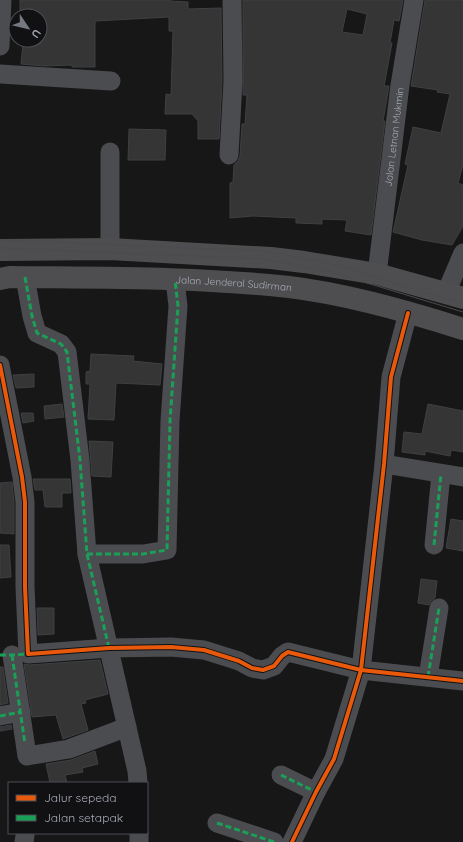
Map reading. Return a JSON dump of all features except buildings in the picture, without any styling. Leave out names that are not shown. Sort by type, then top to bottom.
[{"type":"highway","points":[[0,250],[110,249],[271,258],[377,274],[455,296]]},
{"type":"highway","name":"Jalan Jenderal Sudirman","points":[[0,279],[10,277],[175,280],[290,287],[347,297],[408,312],[463,329]]},
{"type":"street","points":[[0,46],[2,0]]},
{"type":"street","points":[[229,155],[233,81],[232,0]]},
{"type":"street","name":"Jalan Letnan Mukmin","points":[[377,274],[400,85],[414,0]]},
{"type":"street","points":[[0,74],[111,81]]},
{"type":"street","points":[[110,152],[110,249]]},
{"type":"street","points":[[455,296],[463,253]]},
{"type":"street","points":[[25,278],[32,316],[37,333],[61,344],[67,352],[80,460],[87,554],[137,771],[138,782]]},
{"type":"street","points":[[87,554],[143,554],[166,550],[170,422],[178,306],[175,280]]},
{"type":"street","points":[[292,842],[336,755],[360,670],[384,464],[391,377],[408,312]]},
{"type":"street","points":[[0,365],[22,477],[25,502],[26,587],[14,655],[27,756],[69,749],[127,727]]},
{"type":"street","points":[[384,464],[463,477]]},
{"type":"street","points":[[434,545],[441,474]]},
{"type":"street","points":[[428,677],[439,608]]},
{"type":"street","points":[[14,655],[108,648],[171,647],[199,649],[239,661],[258,670],[267,669],[274,666],[282,656],[288,652],[360,670],[463,681]]},
{"type":"street","points":[[0,716],[21,712]]},
{"type":"street","points":[[281,775],[316,792]]},
{"type":"street","points":[[217,823],[274,842]]},
{"type":"tram line","points":[[0,240],[265,251],[329,263],[463,304]]},
{"type":"tram line","points":[[0,248],[263,259],[327,271],[463,312]]},
{"type":"marked path","points":[[25,277],[32,316],[37,333],[61,344],[67,352],[80,460],[87,554],[109,648]]},
{"type":"marked path","points":[[87,554],[143,554],[167,550],[170,421],[178,306],[175,280]]},
{"type":"marked path","points":[[434,545],[441,474]]},
{"type":"marked path","points":[[428,677],[439,608]]},
{"type":"marked path","points":[[0,655],[28,654]]},
{"type":"marked path","points":[[12,655],[25,744]]},
{"type":"marked path","points":[[0,716],[21,712]]},
{"type":"marked path","points":[[281,775],[316,792]]},
{"type":"marked path","points":[[217,823],[274,842]]},
{"type":"cycle path","points":[[292,842],[334,759],[361,670],[384,464],[391,377],[408,313]]},
{"type":"cycle path","points":[[0,365],[22,477],[25,502],[25,587],[28,654],[109,648],[171,647],[204,650],[239,661],[252,668],[263,670],[274,666],[282,656],[288,652],[361,670],[463,681]]}]
